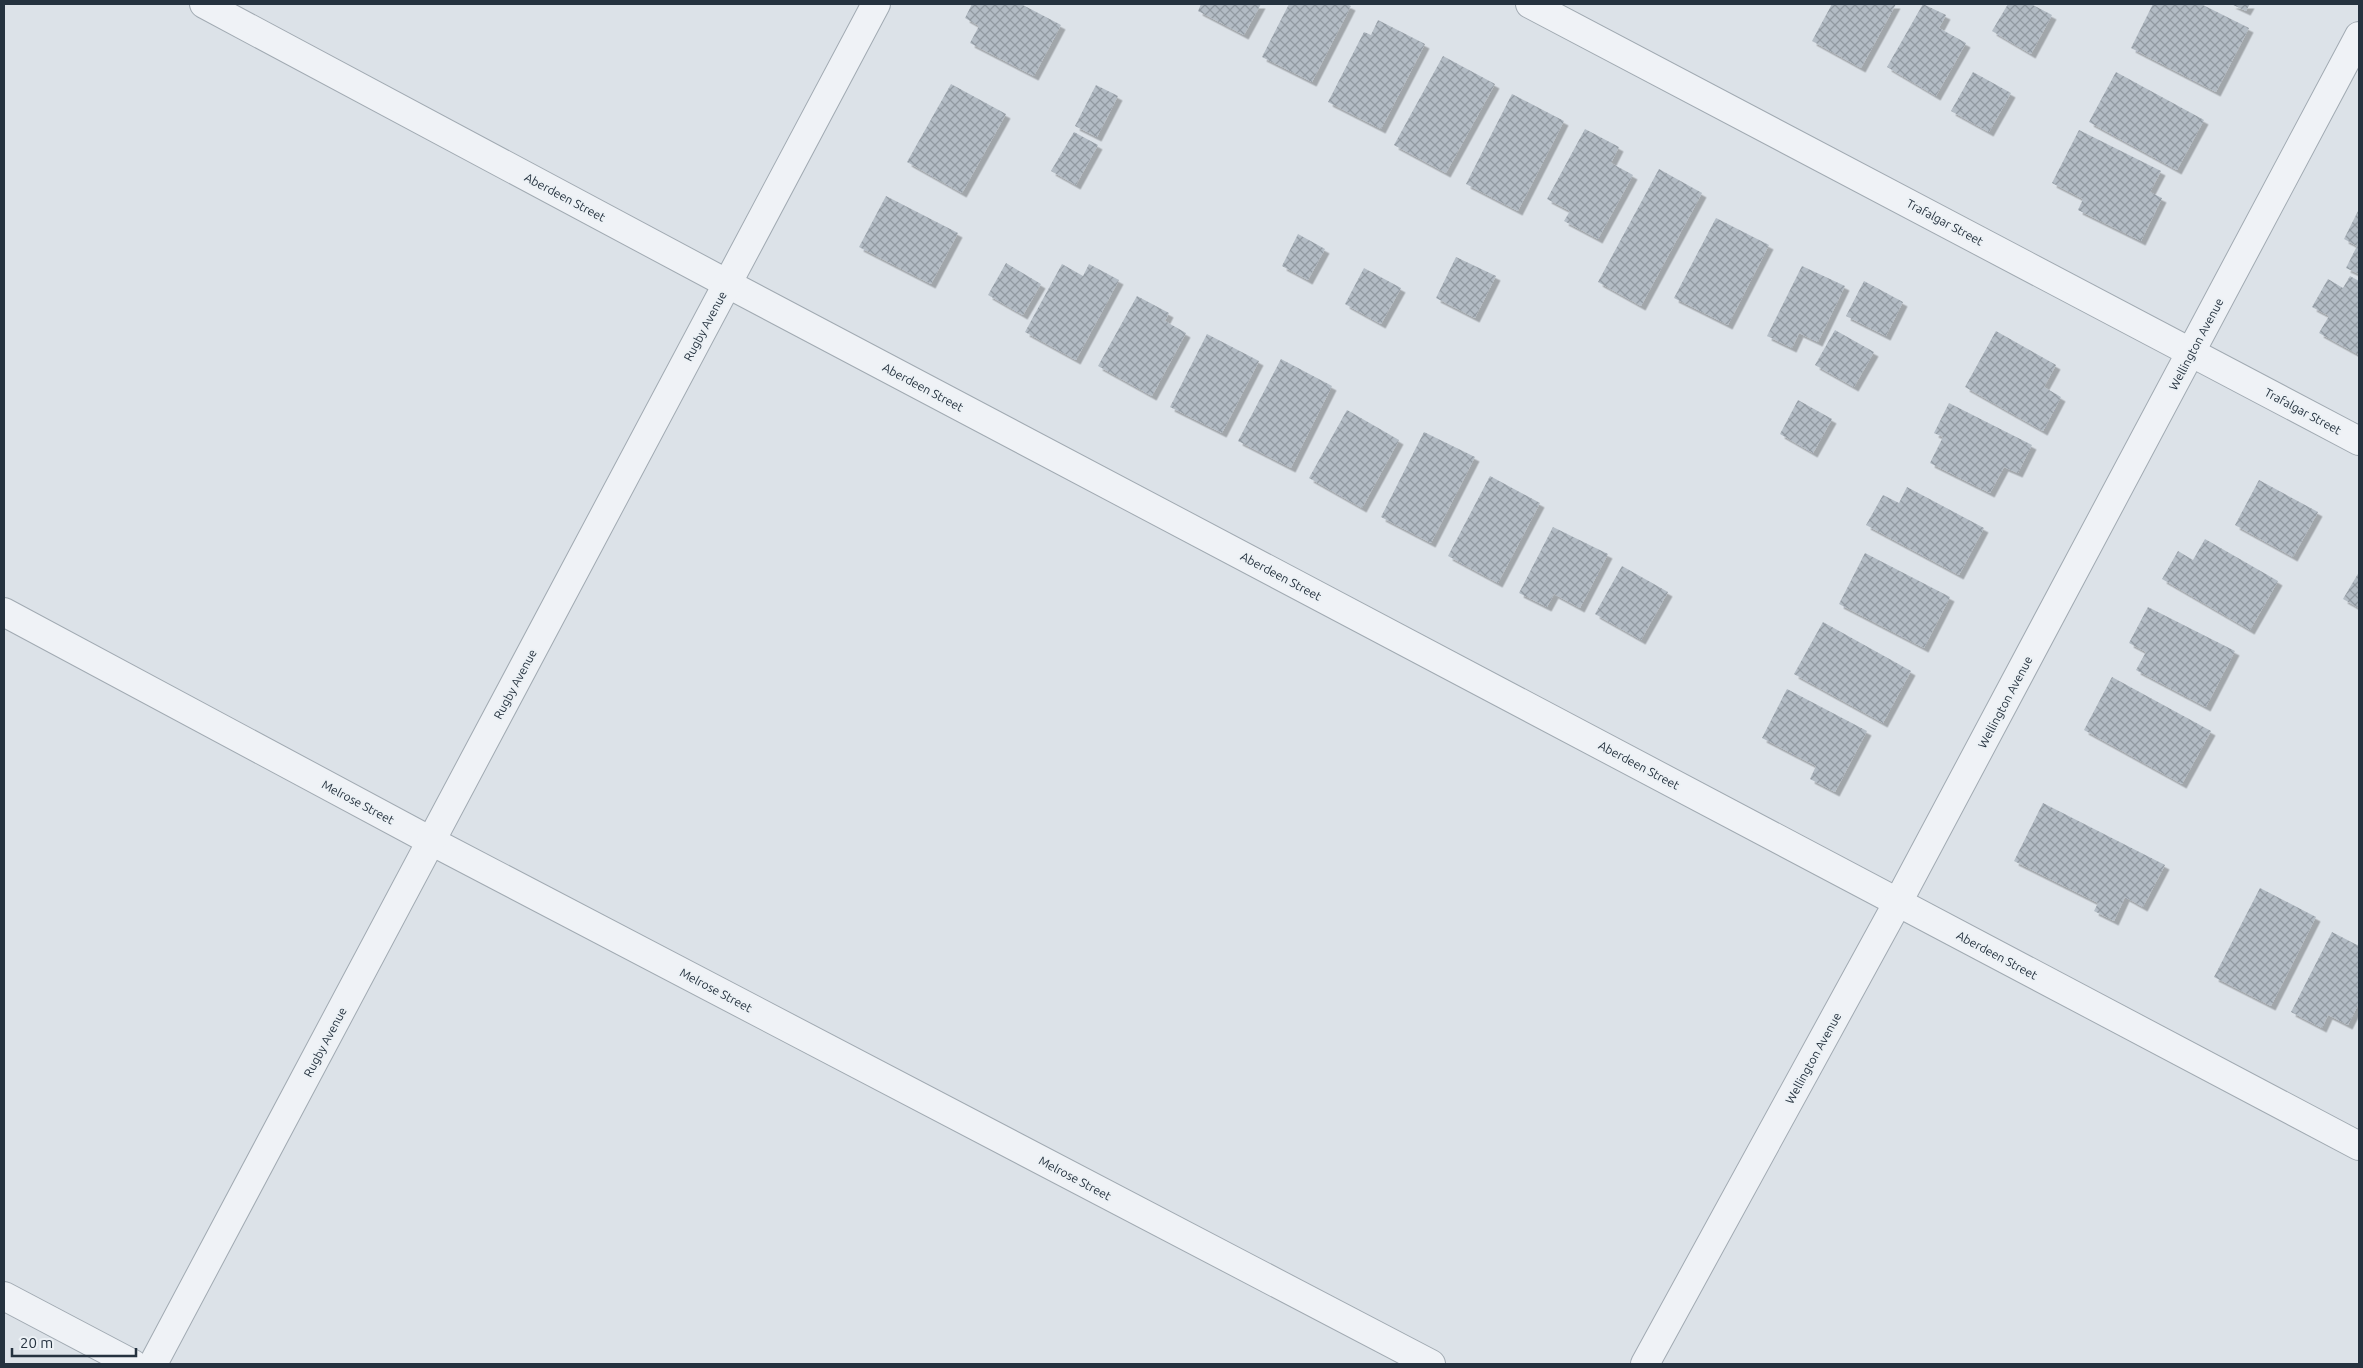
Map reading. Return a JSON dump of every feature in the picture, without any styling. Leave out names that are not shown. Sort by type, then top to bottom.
[{"type":"street","name":"Aberdeen Street","points":[[204,4],[728,284],[2359,1146]]},
{"type":"street","name":"Rugby Avenue","points":[[153,1364],[876,4]]},
{"type":"street","name":"Trafalgar Street","points":[[1530,4],[2359,441]]},
{"type":"street","name":"Wellington Avenue","points":[[1645,1364],[1898,902],[2359,36]]},
{"type":"street","name":"Melrose Street","points":[[4,612],[431,841],[1431,1364]]},
{"type":"street","points":[[4,1296],[133,1364]]},
{"type":"building","points":[[972,4],[1021,4],[1061,25],[1034,76],[970,43],[979,26],[965,18]]},
{"type":"building","points":[[1201,4],[1261,4],[1244,35],[1198,11]]},
{"type":"building","points":[[1289,4],[1347,4],[1351,6],[1312,82],[1262,57]]},
{"type":"building","points":[[1832,4],[1896,4],[1861,68],[1812,41]]},
{"type":"building","points":[[1923,4],[1946,15],[1939,28],[1966,43],[1936,96],[1887,67]]},
{"type":"building","points":[[2008,4],[2031,4],[2052,15],[2031,54],[1992,31]]},
{"type":"building","points":[[2153,4],[2201,4],[2249,28],[2216,92],[2131,48]]},
{"type":"building","points":[[2231,4],[2250,4],[2246,11]]},
{"type":"building","points":[[1378,20],[1425,44],[1381,129],[1328,102],[1364,32],[1371,35]]},
{"type":"building","points":[[1443,56],[1495,84],[1446,173],[1394,145]]},
{"type":"building","points":[[1973,72],[2011,93],[1989,132],[1951,111]]},
{"type":"building","points":[[2116,72],[2204,120],[2177,170],[2089,122]]},
{"type":"building","points":[[951,84],[1006,114],[962,193],[907,162]]},
{"type":"building","points":[[1096,85],[1118,96],[1097,137],[1075,126]]},
{"type":"building","points":[[1512,94],[1564,121],[1518,211],[1466,184]]},
{"type":"building","points":[[1585,129],[1619,147],[1611,163],[1633,175],[1598,239],[1564,221],[1570,211],[1547,199]]},
{"type":"building","points":[[2079,130],[2161,171],[2150,192],[2162,198],[2141,241],[2078,210],[2083,199],[2052,183]]},
{"type":"building","points":[[1074,132],[1098,145],[1076,185],[1051,171]]},
{"type":"building","points":[[1659,169],[1702,193],[1641,306],[1598,282]]},
{"type":"building","points":[[886,196],[958,233],[931,284],[859,247]]},
{"type":"building","points":[[2359,209],[2359,274],[2346,268],[2357,246],[2344,239]]},
{"type":"building","points":[[1716,218],[1769,245],[1728,325],[1674,298]]},
{"type":"building","points":[[1298,234],[1325,249],[1308,280],[1282,266]]},
{"type":"building","points":[[1456,257],[1496,276],[1475,318],[1436,298]]},
{"type":"building","points":[[1006,263],[1041,284],[1023,315],[988,295]]},
{"type":"building","points":[[1062,264],[1083,276],[1089,264],[1119,280],[1076,360],[1025,332]]},
{"type":"building","points":[[1802,266],[1845,286],[1818,342],[1799,333],[1792,348],[1767,336]]},
{"type":"building","points":[[1364,268],[1401,288],[1381,324],[1345,304]]},
{"type":"building","points":[[2350,276],[2359,281],[2359,355],[2319,333],[2329,316],[2312,307],[2328,279],[2343,288]]},
{"type":"building","points":[[1864,281],[1903,302],[1886,336],[1846,316]]},
{"type":"building","points":[[1137,296],[1169,313],[1165,321],[1186,333],[1152,396],[1098,366]]},
{"type":"building","points":[[1835,330],[1874,352],[1854,387],[1815,365]]},
{"type":"building","points":[[1996,331],[2056,365],[2044,387],[2061,397],[2043,431],[1965,387]]},
{"type":"building","points":[[1207,334],[1259,361],[1222,433],[1170,407]]},
{"type":"building","points":[[1281,359],[1332,386],[1291,468],[1238,441]]},
{"type":"building","points":[[1798,400],[1832,419],[1813,453],[1780,434]]},
{"type":"building","points":[[1949,403],[2032,445],[2018,473],[2004,467],[1990,493],[1930,463],[1943,437],[1934,433]]},
{"type":"building","points":[[1347,410],[1399,440],[1362,508],[1309,478]]},
{"type":"building","points":[[1424,432],[1475,457],[1431,543],[1381,517]]},
{"type":"building","points":[[1490,476],[1540,503],[1498,583],[1448,556]]},
{"type":"building","points":[[2259,480],[2318,512],[2293,557],[2235,525]]},
{"type":"building","points":[[1907,487],[1984,528],[1959,575],[1866,525],[1883,495],[1899,503]]},
{"type":"building","points":[[1553,527],[1608,554],[1580,608],[1554,594],[1547,607],[1519,593]]},
{"type":"building","points":[[2205,539],[2278,581],[2250,630],[2162,579],[2178,551],[2193,560]]},
{"type":"building","points":[[1865,553],[1950,597],[1924,648],[1839,604]]},
{"type":"building","points":[[1622,566],[1668,592],[1641,640],[1595,614]]},
{"type":"building","points":[[2359,572],[2359,608],[2343,599]]},
{"type":"building","points":[[2148,607],[2235,651],[2206,707],[2136,670],[2146,652],[2129,643]]},
{"type":"building","points":[[1823,622],[1911,671],[1883,723],[1794,674]]},
{"type":"building","points":[[2112,677],[2211,731],[2182,784],[2084,730]]},
{"type":"building","points":[[1787,689],[1867,731],[1835,792],[1810,779],[1816,766],[1762,738]]},
{"type":"building","points":[[2043,803],[2165,865],[2143,907],[2125,897],[2114,921],[2094,911],[2098,903],[2014,861]]},
{"type":"building","points":[[2260,888],[2316,917],[2271,1006],[2214,977]]},
{"type":"building","points":[[2332,932],[2359,946],[2359,1003],[2348,1025],[2328,1015],[2322,1028],[2291,1012]]}]
